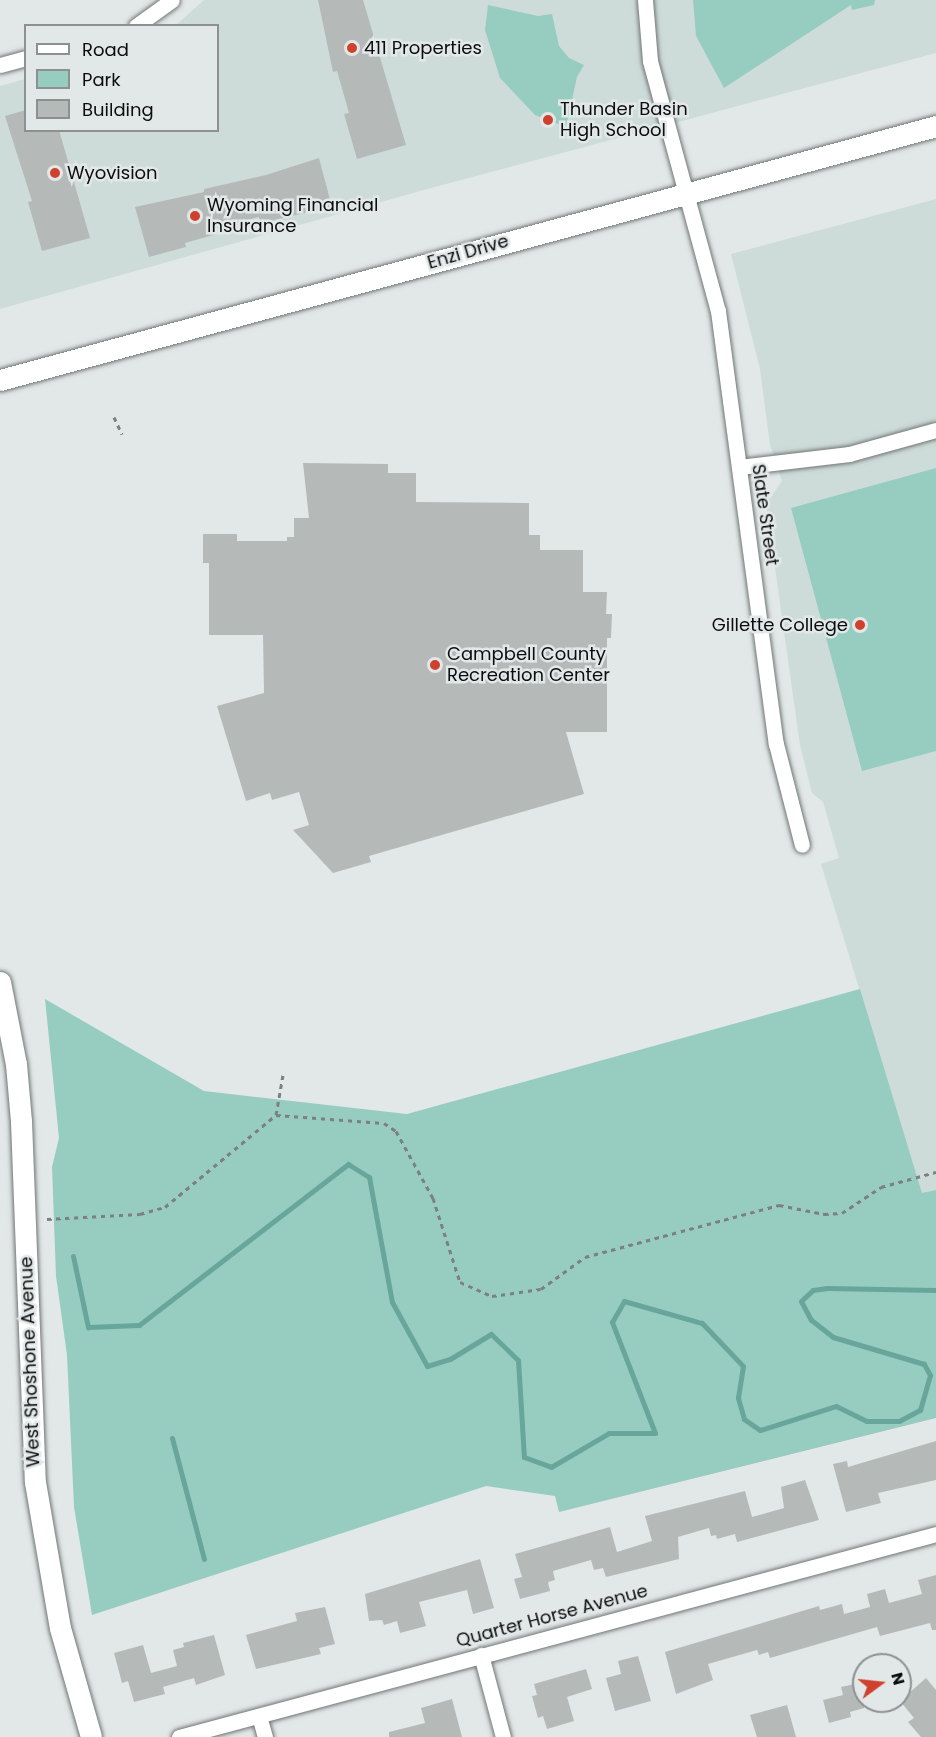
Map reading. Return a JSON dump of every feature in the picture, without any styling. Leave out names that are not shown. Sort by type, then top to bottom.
[{"type":"main road","name":"Enzi Drive","points":[[0,380],[686,191],[936,126]]},
{"type":"main road","name":"West Shoshone Avenue","points":[[0,982],[16,1064],[21,1121],[35,1482],[60,1628],[91,1737]]},
{"type":"street","points":[[139,24],[172,0]]},
{"type":"street","name":"Slate Street","points":[[645,0],[650,62],[718,311],[776,744],[802,845]]},
{"type":"street","points":[[0,65],[24,59]]},
{"type":"street","points":[[739,467],[849,454],[936,430]]},
{"type":"street","name":"Quarter Horse Avenue","points":[[178,1737],[936,1534]]},
{"type":"street","points":[[481,1654],[503,1737]]},
{"type":"street","points":[[259,1716],[265,1737]]},
{"type":"path","points":[[114,417],[122,434]]},
{"type":"path","points":[[47,1219],[140,1214],[165,1207],[276,1115],[283,1075]]},
{"type":"path","points":[[276,1115],[384,1123],[396,1131],[433,1198],[460,1282],[492,1296],[541,1289],[585,1257],[779,1205],[824,1214],[842,1213],[881,1187],[936,1172]]},
{"type":"shaded area","points":[[204,0],[936,0],[936,53],[431,188],[0,309],[0,86],[24,79],[24,132],[219,132],[219,24],[177,24]]},
{"type":"shaded area","name":"Gillette College","points":[[936,199],[936,1190],[922,1194],[821,864],[839,858],[823,802],[812,793],[800,745],[766,504],[782,481],[770,445],[760,369],[731,254]]},
{"type":"green space","points":[[693,0],[875,0],[874,5],[852,10],[851,5],[724,88],[696,36]]},
{"type":"green space","points":[[488,5],[538,16],[552,14],[559,46],[569,58],[584,65],[577,77],[566,127],[535,115],[500,78],[485,30]]},
{"type":"green space","points":[[936,468],[936,751],[862,771],[791,508]]},
{"type":"green space","points":[[860,989],[922,1193],[936,1190],[936,1418],[559,1512],[555,1496],[486,1486],[92,1615],[74,1507],[67,1355],[56,1276],[52,1167],[59,1138],[45,999],[204,1091],[407,1114]]},
{"type":"building","points":[[318,0],[363,0],[406,145],[357,159],[344,114],[349,113],[337,71],[333,72]]},
{"type":"building","points":[[24,111],[24,132],[60,132],[90,238],[42,251],[28,202],[32,201],[5,116]]},
{"type":"building","points":[[319,158],[332,207],[260,223],[259,217],[215,229],[217,234],[185,243],[186,247],[149,257],[135,207],[204,192],[204,189],[266,175]]},
{"type":"building","name":"Campbell County Recreation Center","points":[[303,463],[388,464],[388,473],[416,473],[416,502],[529,503],[529,535],[540,535],[540,550],[583,550],[583,592],[607,592],[606,614],[612,614],[611,638],[607,638],[607,732],[566,732],[584,794],[369,856],[371,862],[333,873],[293,830],[309,825],[299,792],[272,800],[270,793],[246,801],[217,706],[264,693],[263,635],[209,635],[209,563],[203,563],[203,534],[237,534],[237,541],[287,541],[287,537],[294,537],[294,518],[309,518]]},
{"type":"building","points":[[936,1441],[936,1480],[878,1493],[881,1503],[846,1512],[833,1464],[847,1461],[848,1467]]},
{"type":"building","points":[[805,1480],[819,1520],[737,1542],[735,1534],[717,1539],[716,1535],[711,1536],[709,1528],[678,1537],[679,1559],[606,1577],[603,1568],[594,1570],[591,1560],[553,1571],[555,1580],[548,1582],[550,1591],[520,1599],[514,1579],[522,1577],[515,1554],[610,1527],[617,1552],[652,1541],[645,1516],[745,1491],[752,1517],[784,1508],[781,1487]]},
{"type":"building","points":[[480,1559],[494,1608],[473,1614],[467,1590],[419,1602],[426,1626],[400,1633],[397,1621],[384,1625],[382,1620],[369,1621],[365,1594]]},
{"type":"building","points":[[936,1575],[936,1630],[932,1630],[930,1623],[880,1636],[877,1627],[770,1658],[768,1652],[759,1655],[757,1650],[708,1664],[713,1680],[676,1694],[665,1652],[819,1606],[820,1610],[842,1604],[844,1614],[870,1607],[867,1594],[885,1589],[889,1603],[922,1594],[918,1580]]},
{"type":"building","points":[[325,1607],[335,1644],[319,1648],[321,1654],[256,1669],[246,1635],[297,1621],[295,1613]]},
{"type":"building","points":[[214,1635],[225,1675],[196,1685],[194,1678],[163,1687],[165,1694],[134,1702],[128,1681],[122,1683],[114,1653],[143,1645],[151,1673],[177,1666],[173,1650],[184,1647],[183,1643]]},
{"type":"building","points":[[638,1656],[651,1701],[615,1711],[606,1678],[621,1674],[618,1661]]},
{"type":"building","points":[[586,1669],[592,1689],[567,1697],[574,1721],[547,1729],[543,1716],[538,1718],[532,1696],[537,1695],[534,1684]]},
{"type":"building","points":[[926,1678],[936,1690],[936,1737],[921,1737],[908,1722],[914,1718],[910,1713],[912,1713],[912,1690]]},
{"type":"building","points":[[852,1685],[851,1717],[829,1723],[823,1700],[843,1695],[841,1687]]},
{"type":"building","points":[[452,1699],[462,1737],[389,1737],[389,1732],[425,1723],[421,1708]]},
{"type":"building","points":[[787,1705],[796,1737],[757,1737],[750,1715]]},
{"type":"waterway","points":[[73,1256],[88,1327],[139,1325],[348,1164],[369,1177],[392,1302],[427,1366],[450,1359],[491,1334],[518,1360],[524,1457],[551,1467],[609,1433],[655,1433],[612,1322],[624,1301],[702,1323],[743,1366],[738,1398],[744,1419],[760,1430],[836,1406],[867,1421],[899,1421],[920,1410],[930,1375],[924,1364],[833,1337],[811,1320],[801,1301],[813,1290],[827,1288],[936,1290]]},
{"type":"waterway","points":[[172,1438],[204,1559]]},
{"type":"place","name":"411 Properties","points":[[352,48]]},
{"type":"place","name":"Thunder Basin High School","points":[[548,120]]},
{"type":"place","name":"Wyovision","points":[[55,173]]},
{"type":"place","name":"Wyoming Financial Insurance","points":[[195,216]]},
{"type":"place","name":"Gillette College","points":[[860,625]]},
{"type":"place","name":"Campbell County Recreation Center","points":[[435,665]]}]
